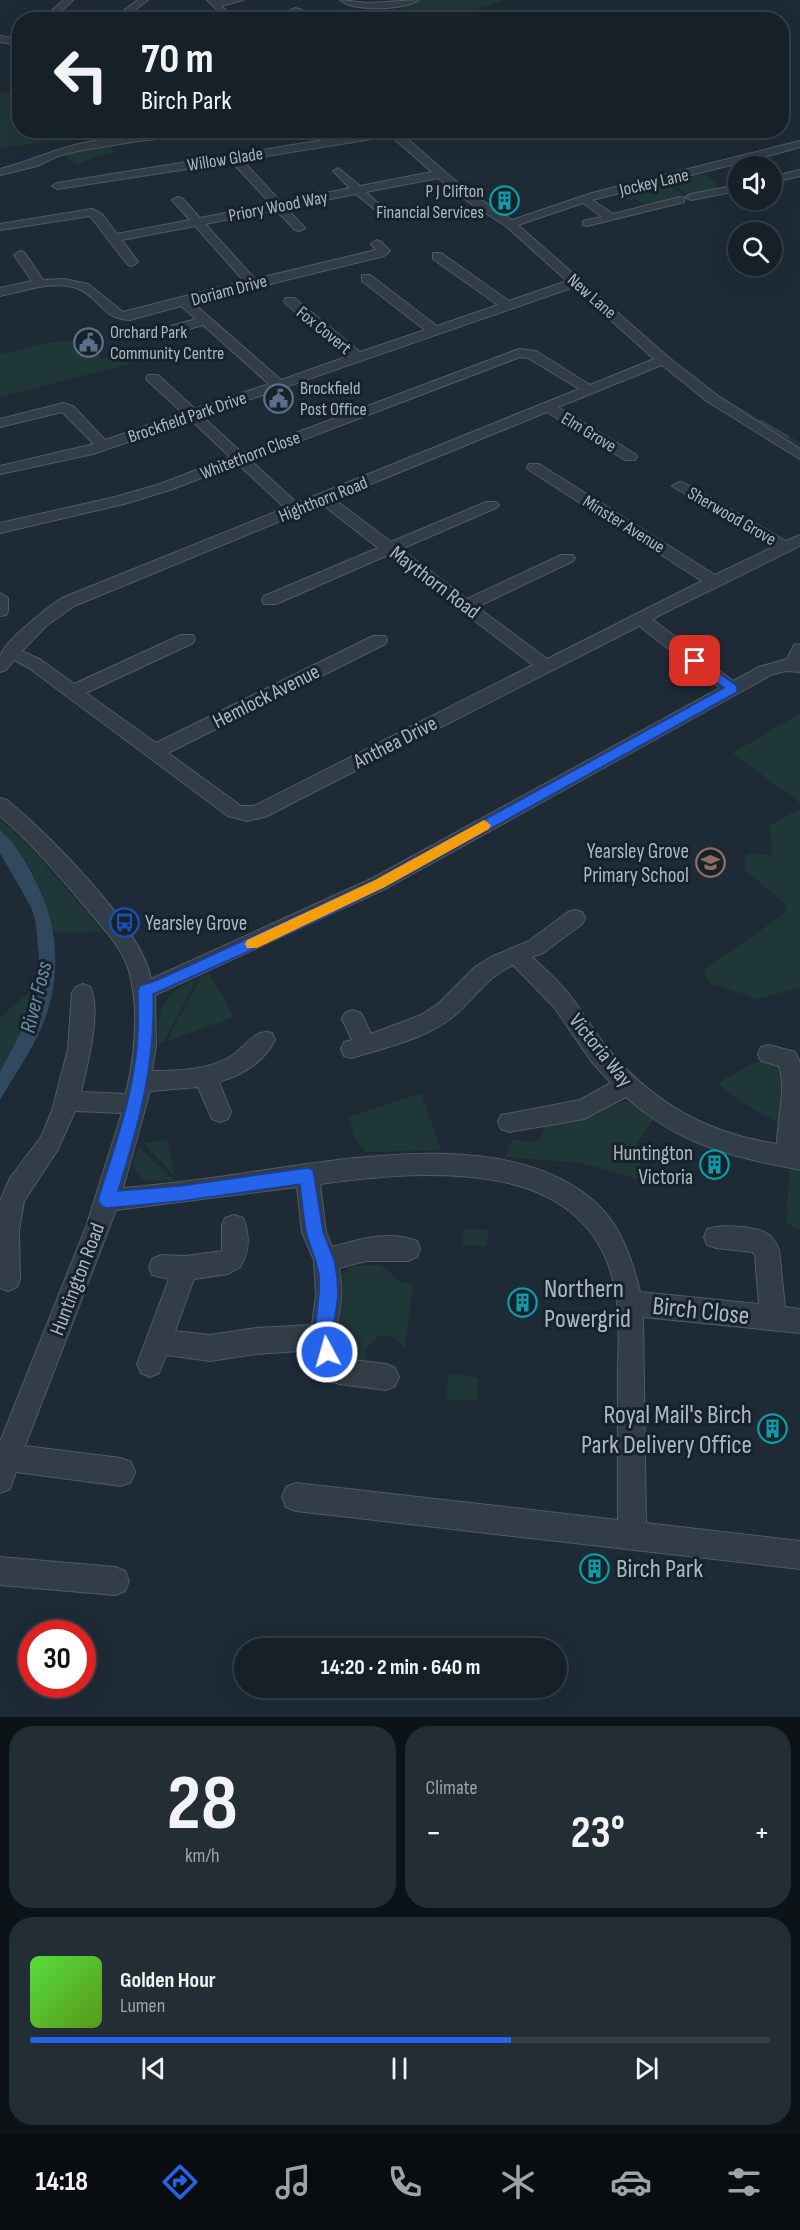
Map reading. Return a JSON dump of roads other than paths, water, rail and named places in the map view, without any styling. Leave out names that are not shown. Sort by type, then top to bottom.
[{"type":"street","points":[[55,12],[69,0]]},
{"type":"street","points":[[127,12],[144,0]]},
{"type":"street","points":[[213,2],[239,0]]},
{"type":"street","points":[[348,3],[394,4],[415,0]]},
{"type":"street","points":[[213,2],[227,12]]},
{"type":"street","points":[[394,4],[398,12]]},
{"type":"street","points":[[288,6],[298,10],[294,12]]},
{"type":"street","points":[[0,172],[33,164],[54,154],[77,148],[140,138]]},
{"type":"street","name":"Willow Glade","points":[[57,186],[355,138]]},
{"type":"street","name":"New Lane","points":[[398,138],[492,214],[510,224],[663,360],[713,399],[800,455]]},
{"type":"street","name":"Jockey Lane","points":[[766,156],[800,144]]},
{"type":"street","points":[[234,158],[299,228]]},
{"type":"street","name":"Jockey Lane","points":[[510,224],[541,217],[584,199],[728,168]]},
{"type":"street","points":[[782,176],[797,170]]},
{"type":"street","points":[[338,171],[379,210]]},
{"type":"street","name":"Priory Wood Way","points":[[115,238],[440,174]]},
{"type":"street","points":[[587,223],[647,210],[728,188]]},
{"type":"street","points":[[584,199],[611,218]]},
{"type":"street","points":[[178,200],[252,283]]},
{"type":"street","points":[[634,201],[647,210]]},
{"type":"street","points":[[0,226],[94,210],[132,262]]},
{"type":"street","name":"Doriam Drive","points":[[39,284],[57,282],[87,288],[114,314],[130,316],[384,251],[377,244]]},
{"type":"street","points":[[0,292],[39,284],[20,255]]},
{"type":"street","points":[[438,256],[507,305]]},
{"type":"street","points":[[366,278],[435,331]]},
{"type":"street","name":"Brockfield Park Drive","points":[[0,470],[43,462],[103,446],[576,282]]},
{"type":"street","name":"Fox Covert","points":[[290,301],[359,358]]},
{"type":"street","points":[[183,302],[279,385]]},
{"type":"street","points":[[154,335],[205,321]]},
{"type":"street","name":"Whitethorn Close","points":[[0,528],[130,498],[240,460],[519,353],[531,354],[589,390]]},
{"type":"street","name":"Highthorn Road","points":[[5,658],[48,615],[68,602],[663,360]]},
{"type":"street","points":[[152,378],[296,510]]},
{"type":"street","points":[[0,423],[64,407],[103,446]]},
{"type":"street","name":"Elm Grove","points":[[548,407],[630,457]]},
{"type":"street","name":"Minster Avenue","points":[[534,467],[714,581]]},
{"type":"street","name":"Sherwood Grove","points":[[679,486],[793,543]]},
{"type":"street","name":"Maythorn Road","points":[[324,499],[545,666]]},
{"type":"street","points":[[270,600],[491,505]]},
{"type":"street","name":"Anthea Drive","points":[[5,658],[35,664],[235,812],[248,814],[258,812],[793,543]]},
{"type":"street","points":[[466,606],[567,558]]},
{"type":"street","points":[[0,598],[0,611]]},
{"type":"street","points":[[640,618],[732,689]]},
{"type":"street","points":[[72,692],[187,639]]},
{"type":"street","name":"Hemlock Avenue","points":[[154,752],[378,640]]},
{"type":"street","points":[[145,990],[342,903],[765,671],[798,660]]},
{"type":"street","name":"Huntington Road","points":[[0,806],[21,822],[57,858],[119,932],[135,961],[145,990],[146,1033],[140,1081],[106,1200],[4,1468]]},
{"type":"street","points":[[353,1020],[359,1046],[408,1031],[446,1010],[482,973],[536,947],[575,918]]},
{"type":"street","name":"Victoria Way","points":[[517,956],[561,1000],[599,1054],[628,1085],[661,1110],[694,1131],[744,1149],[794,1158]]},
{"type":"street","points":[[8,1279],[4,1220],[21,1183],[51,1141],[66,1101],[80,1050],[83,1028],[83,993]]},
{"type":"street","points":[[140,1081],[206,1078],[242,1062],[258,1050],[264,1040]]},
{"type":"street","points":[[769,1054],[787,1059],[792,1068],[796,1087],[790,1117],[794,1158]]},
{"type":"street","points":[[206,1078],[220,1112]]},
{"type":"street","points":[[509,1122],[584,1109],[628,1085]]},
{"type":"street","points":[[66,1101],[134,1104]]},
{"type":"street","points":[[106,1200],[181,1193],[371,1167],[417,1165],[477,1167],[522,1174],[566,1194],[589,1212],[604,1230],[617,1253],[625,1276],[630,1303],[632,1535]]},
{"type":"street","points":[[307,1175],[314,1232],[326,1260],[329,1296],[323,1336],[332,1364],[339,1371],[353,1375],[386,1377]]},
{"type":"street","points":[[160,1267],[186,1268],[228,1262],[234,1258],[236,1251],[234,1226]]},
{"type":"street","name":"Birch Close","points":[[716,1237],[758,1241],[767,1250],[772,1317]]},
{"type":"street","points":[[326,1260],[356,1250],[408,1249]]},
{"type":"street","points":[[150,1364],[186,1268]]},
{"type":"street","name":"Birch Close","points":[[630,1303],[800,1321]]},
{"type":"street","points":[[159,1341],[210,1348],[256,1341],[323,1336]]},
{"type":"street","points":[[4,1468],[121,1472]]},
{"type":"street","points":[[296,1497],[800,1555]]},
{"type":"street","points":[[0,1571],[115,1581]]},
{"type":"water","name":"River Foss","points":[[0,830],[21,854],[44,900],[54,939],[55,959],[51,999],[45,1018],[33,1045],[0,1100],[0,1072],[24,1026],[37,985],[39,955],[35,918],[0,853]]},
{"type":"waterway","points":[[761,421],[788,437]]},
{"type":"place","name":"P J Clifton Financial Services","points":[[505,201]]},
{"type":"place","name":"Orchard Park Community Centre","points":[[89,342]]},
{"type":"place","name":"Brockfield Post Office","points":[[279,398]]},
{"type":"place","name":"Yearsley Grove Primary School","points":[[710,863]]},
{"type":"place","name":"Yearsley Grove","points":[[124,923]]},
{"type":"place","name":"Huntington Victoria","points":[[714,1165]]},
{"type":"place","name":"Northern Powergrid","points":[[523,1303]]},
{"type":"place","name":"Royal Mail's Birch Park Delivery Office","points":[[773,1429]]},
{"type":"place","name":"Birch Park","points":[[595,1568]]}]
